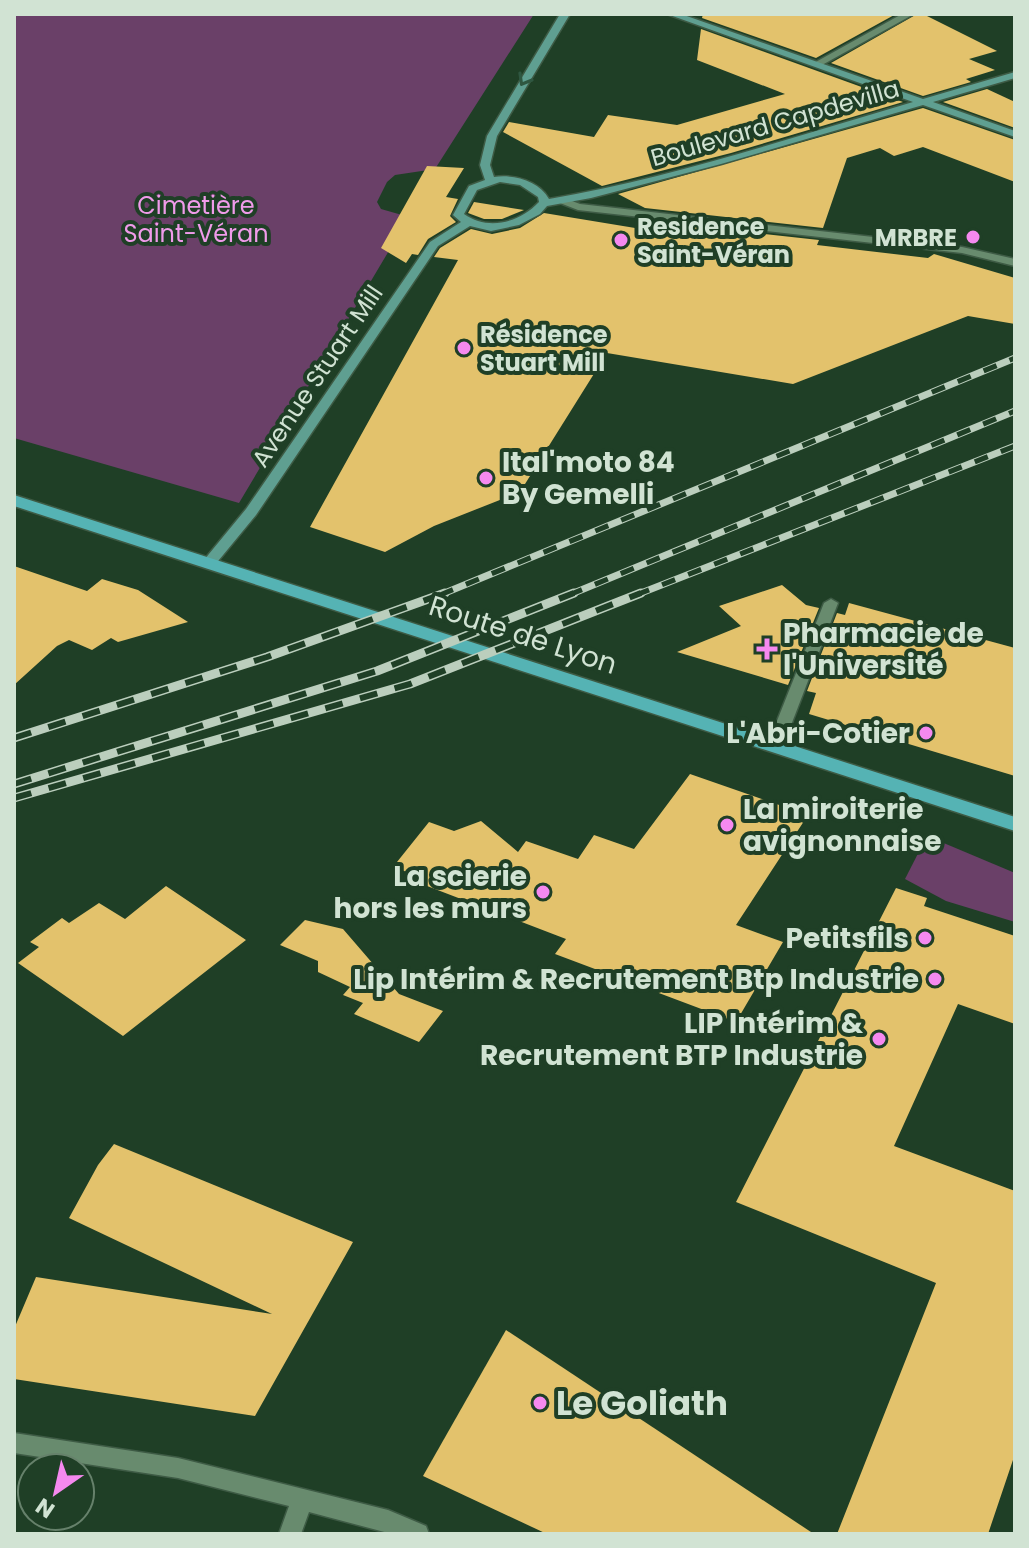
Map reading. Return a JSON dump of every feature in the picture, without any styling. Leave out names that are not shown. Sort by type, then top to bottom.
[{"type":"main road","name":"Route de Lyon","points":[[14,500],[1015,824]]},
{"type":"street","points":[[490,180],[485,165],[492,136],[565,14]]},
{"type":"street","points":[[819,63],[909,14]]},
{"type":"street","points":[[679,15],[1015,134]]},
{"type":"street","name":"Boulevard Capdevilla","points":[[544,203],[564,201],[717,162],[1015,75]]},
{"type":"street","points":[[490,180],[523,182],[538,190],[544,203],[530,216],[495,227],[468,223],[458,215],[473,188],[490,180]]},
{"type":"street","points":[[564,201],[578,207],[962,250],[1015,263]]},
{"type":"street","name":"Avenue Stuart Mill","points":[[209,563],[251,512],[434,244],[468,223]]},
{"type":"street","points":[[775,746],[831,603]]},
{"type":"street","points":[[14,1443],[178,1468],[388,1521],[418,1534]]},
{"type":"street","points":[[290,1534],[302,1501]]},
{"type":"green space","name":"Cimetière Saint-Véran","points":[[14,14],[534,14],[435,169],[395,175],[387,182],[377,202],[381,209],[409,217],[239,503],[14,438]]},
{"type":"green space","points":[[927,836],[1015,873],[1015,922],[946,901],[905,879]]},
{"type":"building","points":[[703,14],[896,14],[816,58],[702,18]]},
{"type":"building","points":[[917,14],[923,14],[997,51],[969,59],[995,70],[966,79],[971,82],[923,96],[831,63]]},
{"type":"building","points":[[701,29],[903,102],[731,153],[602,186],[503,132],[509,122],[594,137],[608,115],[677,125],[785,94],[697,60]]},
{"type":"building","points":[[987,89],[1015,102],[1015,128],[943,102]]},
{"type":"building","points":[[923,108],[1015,140],[1015,182],[923,147],[894,156],[880,148],[847,158],[823,228],[645,208],[618,194]]},
{"type":"building","points":[[427,166],[464,168],[446,197],[458,199],[450,216],[456,222],[428,239],[418,255],[412,254],[406,263],[381,248]]},
{"type":"building","points":[[474,202],[524,210],[502,219],[484,219],[468,213]]},
{"type":"building","points":[[544,213],[702,239],[673,224],[819,240],[817,245],[928,258],[934,254],[1015,278],[1015,324],[968,316],[793,384],[607,353],[520,492],[434,526],[385,552],[310,527],[458,260],[434,257],[440,248],[471,229],[492,234],[520,228]]},
{"type":"building","points":[[14,566],[87,591],[102,579],[138,590],[188,622],[118,642],[111,638],[92,650],[69,640],[57,646],[14,685]]},
{"type":"building","points":[[782,585],[806,605],[819,608],[788,685],[677,652],[741,626],[719,606]]},
{"type":"building","points":[[849,603],[1015,648],[1015,776],[809,714],[816,693],[807,691],[837,613],[845,615]]},
{"type":"building","points":[[690,774],[808,815],[736,925],[783,942],[736,1022],[555,954],[566,939],[414,881],[418,876],[393,867],[429,822],[454,831],[481,821],[518,852],[526,841],[578,859],[594,835],[634,849]]},
{"type":"building","points":[[166,886],[246,940],[123,1036],[18,963],[39,947],[30,942],[62,918],[69,923],[99,903],[125,919]]},
{"type":"building","points":[[896,888],[927,898],[924,906],[1015,936],[1015,1024],[958,1004],[894,1146],[1015,1191],[1015,1454],[988,1534],[837,1534],[936,1283],[736,1202]]},
{"type":"building","points":[[305,920],[343,929],[399,994],[443,1011],[419,1042],[354,1014],[363,1003],[343,995],[350,987],[318,972],[318,961],[280,945]]},
{"type":"building","points":[[114,1144],[353,1242],[255,1416],[14,1379],[14,1329],[36,1277],[272,1314],[69,1218],[98,1165]]},
{"type":"building","name":"Le Goliath","points":[[506,1330],[814,1534],[547,1534],[423,1476]]},
{"type":"railway","points":[[444,593],[1015,358]]},
{"type":"railway","points":[[570,594],[1015,411]]},
{"type":"railway","points":[[636,595],[1015,446]]},
{"type":"railway","points":[[14,738],[267,657],[444,593]]},
{"type":"railway","points":[[440,595],[444,593]]},
{"type":"railway","points":[[570,594],[574,593]]},
{"type":"railway","points":[[14,798],[410,684],[641,593]]},
{"type":"railway","points":[[14,784],[377,671],[570,594]]},
{"type":"place","name":"MRBRE","points":[[973,237]]},
{"type":"place","name":"Residence Saint-Véran","points":[[621,240]]},
{"type":"place","name":"Résidence Stuart Mill","points":[[464,348]]},
{"type":"place","name":"Ital'moto 84 By Gemelli","points":[[486,478]]},
{"type":"place","name":"Pharmacie de l'Université","points":[[767,649]]},
{"type":"place","name":"L'Abri-Cotier","points":[[926,733]]},
{"type":"place","name":"La miroiterie avignonnaise","points":[[727,825]]},
{"type":"place","name":"La scierie hors les murs","points":[[543,892]]},
{"type":"place","name":"Petitsfils","points":[[925,938]]},
{"type":"place","name":"Lip Intérim & Recrutement Btp Industrie","points":[[935,979]]},
{"type":"place","name":"LIP Intérim & Recrutement BTP Industrie","points":[[879,1039]]},
{"type":"place","name":"Le Goliath","points":[[540,1403]]}]
